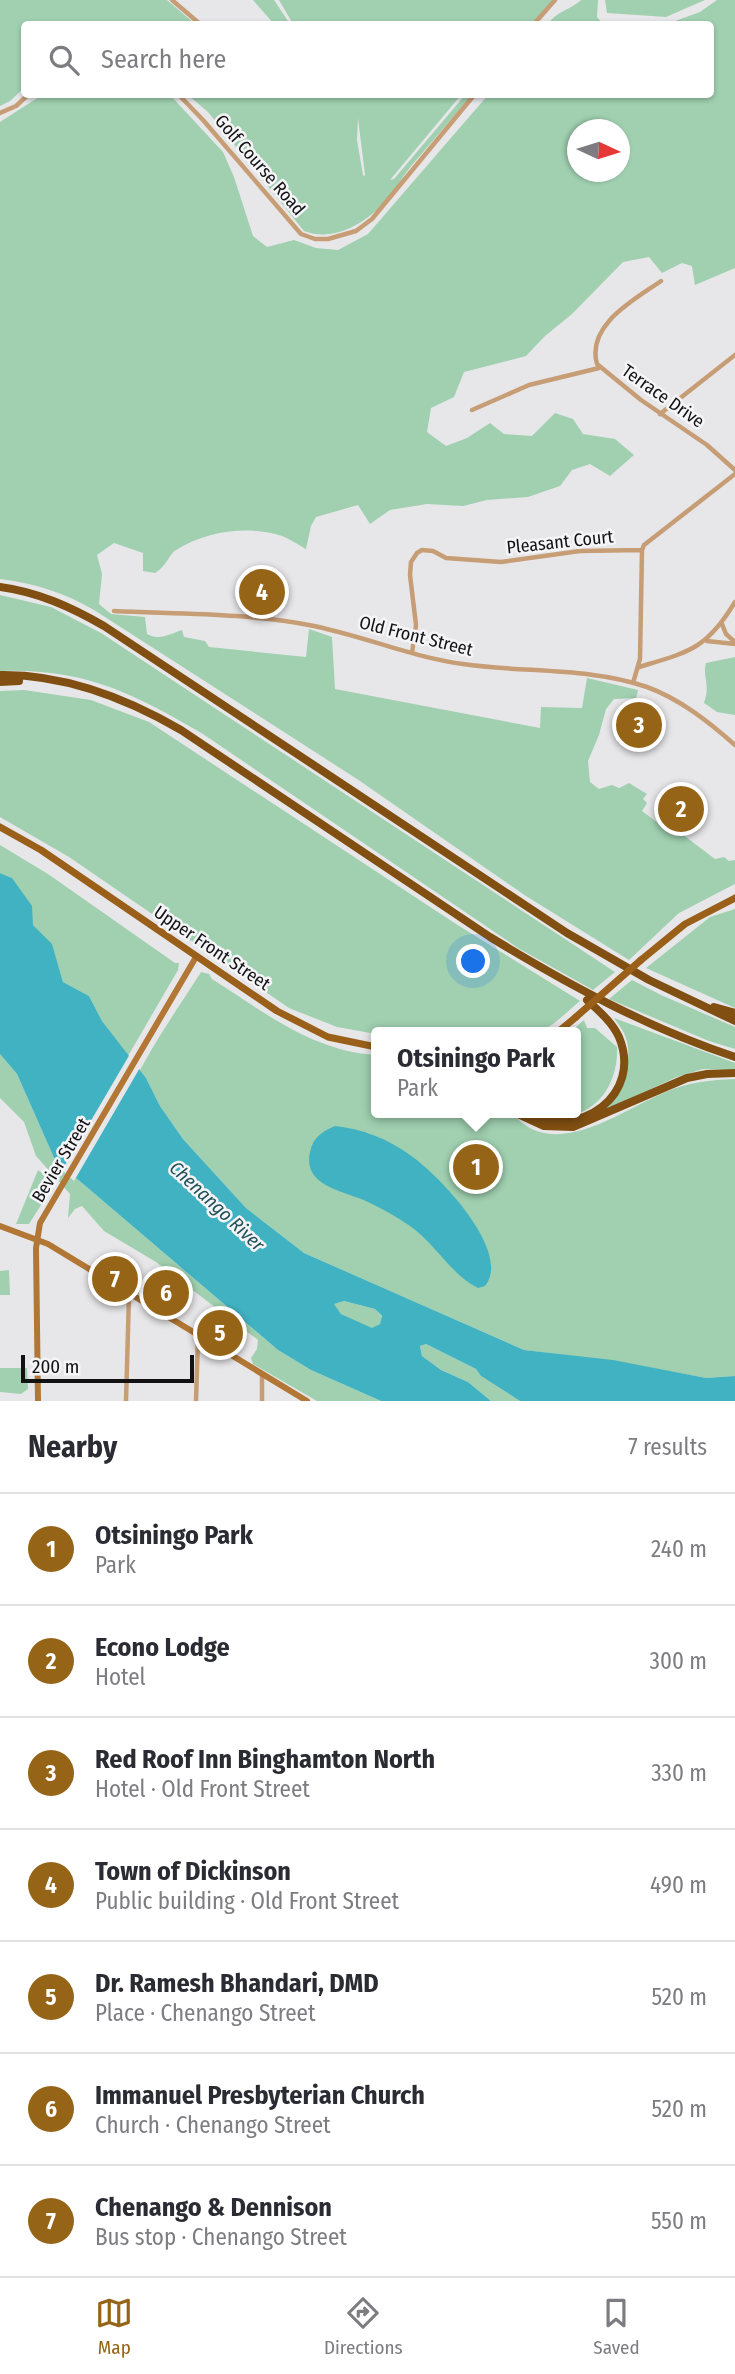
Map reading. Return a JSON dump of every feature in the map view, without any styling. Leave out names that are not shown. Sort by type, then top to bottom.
[{"type":"highway","points":[[0,587],[48,598],[104,626],[548,921],[630,971],[735,1021]]},
{"type":"highway","points":[[0,675],[64,683],[115,697],[172,725],[491,937],[569,984],[666,1031],[735,1057]]},
{"type":"highway","points":[[0,682],[64,683]]},
{"type":"highway","points":[[538,1118],[556,1122],[578,1120],[604,1106],[619,1083],[623,1065],[618,1037],[609,1021],[569,984]]},
{"type":"highway","points":[[687,999],[735,1013]]},
{"type":"highway","points":[[527,1118],[544,1126],[573,1127],[687,1078],[735,1073]]},
{"type":"main road","name":"Upper Front Street","points":[[0,827],[41,850],[277,1011],[303,1026],[337,1040],[371,1046]]},
{"type":"main road","points":[[564,1027],[685,924],[735,898]]},
{"type":"main road","name":"Bevier Street","points":[[38,1401],[40,1223],[196,957]]},
{"type":"main road","points":[[0,1226],[38,1239],[307,1401]]},
{"type":"street","points":[[173,0],[197,21]]},
{"type":"street","points":[[537,21],[555,0]]},
{"type":"street","points":[[0,113],[16,106],[25,98]]},
{"type":"street","name":"Golf Course Road","points":[[182,98],[302,234],[315,239],[328,239],[356,231],[378,214],[472,98]]},
{"type":"street","name":"Terrace Drive","points":[[660,281],[624,307],[606,325],[595,346],[599,368],[660,414],[707,444],[735,472]]},
{"type":"street","points":[[660,414],[735,355]]},
{"type":"street","points":[[472,410],[529,385],[599,368]]},
{"type":"street","points":[[633,683],[639,667],[644,545],[735,472]]},
{"type":"street","name":"Pleasant Court","points":[[412,653],[416,625],[411,562],[422,550],[433,551],[446,558],[501,562],[580,551],[642,550]]},
{"type":"street","points":[[639,667],[676,656],[706,640],[722,624],[735,602]]},
{"type":"street","name":"Old Front Street","points":[[114,611],[307,624],[412,653],[464,664],[577,673],[633,683],[682,704],[735,745]]},
{"type":"street","points":[[722,624],[726,634],[735,643]]},
{"type":"street","points":[[706,640],[735,643]]},
{"type":"street","points":[[126,1401],[129,1295]]},
{"type":"street","points":[[196,1401],[198,1336]]},
{"type":"street","points":[[262,1374],[262,1401]]},
{"type":"green space","points":[[0,0],[167,0],[192,21],[21,21],[21,91],[0,106]]},
{"type":"green space","points":[[253,0],[274,0],[288,21],[271,21]]},
{"type":"green space","points":[[279,0],[553,0],[535,21],[291,21]]},
{"type":"green space","points":[[581,0],[598,0],[597,17],[600,21],[551,21]]},
{"type":"green space","points":[[605,0],[705,0],[666,17],[607,13]]},
{"type":"green space","points":[[717,0],[735,0],[735,268],[695,285],[692,266],[682,263],[662,273],[649,257],[623,262],[526,356],[464,372],[454,397],[431,408],[427,432],[446,446],[467,438],[490,423],[504,434],[532,436],[555,413],[573,419],[583,434],[615,439],[634,455],[610,476],[590,464],[572,470],[560,486],[528,497],[487,500],[463,506],[427,504],[390,510],[370,524],[358,505],[316,517],[306,549],[282,536],[269,533],[242,531],[214,534],[188,543],[174,552],[155,573],[143,571],[143,553],[114,543],[97,555],[102,574],[99,604],[111,614],[145,617],[147,634],[151,636],[164,636],[182,630],[184,637],[205,641],[209,647],[306,657],[309,629],[332,637],[335,689],[540,728],[541,707],[582,708],[587,678],[638,690],[636,698],[614,699],[606,709],[588,761],[590,782],[599,789],[612,785],[619,788],[629,783],[647,794],[643,799],[647,803],[642,811],[674,835],[678,831],[715,859],[724,857],[729,861],[735,860],[735,884],[679,913],[629,960],[526,896],[357,779],[94,610],[49,590],[0,579],[0,122],[37,98],[173,98],[223,152],[253,236],[267,247],[294,240],[316,248],[338,250],[368,234],[485,98],[714,98],[714,21],[675,21],[700,12]]},
{"type":"green space","points":[[192,98],[458,98],[390,180],[394,179],[462,98],[469,98],[382,205],[356,225],[326,234],[304,231],[208,112]],"holes":[[[358,118],[365,176],[357,140]]]},
{"type":"green space","points":[[0,595],[51,607],[101,633],[615,972],[593,990],[518,948],[203,734],[154,706],[83,679],[30,671],[0,671]]},
{"type":"green space","points":[[735,657],[735,715],[717,712],[704,703],[707,691],[706,663]]},
{"type":"green space","points":[[24,690],[91,700],[149,722],[456,924],[580,1001],[548,1027],[371,1027],[371,1033],[337,1027],[289,1008],[69,857],[0,817],[0,691]]},
{"type":"green space","points":[[0,845],[48,874],[175,963],[179,963],[178,970],[128,1056],[102,1021],[89,996],[63,982],[52,945],[33,925],[12,878],[0,873]]},
{"type":"green space","points":[[735,909],[735,1008],[646,968],[710,917]]},
{"type":"green space","points":[[201,972],[209,974],[212,979],[270,1016],[310,1038],[353,1052],[371,1054],[371,1118],[518,1118],[529,1127],[548,1134],[589,1128],[683,1086],[735,1079],[735,1376],[706,1378],[606,1360],[524,1350],[304,1253],[246,1208],[183,1139],[160,1106],[140,1070]]},
{"type":"green space","points":[[632,980],[735,1027],[735,1049],[709,1041],[609,999]]},
{"type":"green space","points":[[614,1018],[735,1063],[735,1070],[703,1069],[677,1077],[605,1110],[624,1076],[628,1057],[625,1035]]},
{"type":"green space","points":[[584,1020],[587,1028],[595,1028],[617,1047],[613,1077],[607,1090],[598,1101],[581,1112],[581,1027],[576,1027]]},
{"type":"green space","points":[[0,1054],[17,1074],[55,1160],[278,1350],[311,1370],[381,1401],[317,1401],[253,1364],[251,1358],[257,1349],[258,1340],[156,1262],[104,1231],[82,1206],[75,1209],[68,1218],[70,1194],[36,1156],[24,1122],[0,1098]]},
{"type":"green space","points":[[38,1170],[55,1183],[29,1224],[16,1224]]},
{"type":"green space","points":[[9,1270],[10,1295],[0,1295],[0,1271]]},
{"type":"green space","points":[[344,1301],[375,1309],[382,1317],[380,1324],[372,1329],[341,1314],[333,1304]]},
{"type":"green space","points":[[426,1344],[476,1369],[481,1376],[520,1401],[491,1401],[468,1382],[441,1370],[422,1356],[420,1346]]},
{"type":"green space","points":[[0,1368],[27,1368],[28,1389],[21,1394],[0,1392]]},
{"type":"water","name":"Chenango River","points":[[0,873],[12,878],[32,906],[33,925],[52,944],[63,982],[89,996],[102,1021],[146,1078],[160,1106],[183,1139],[246,1208],[304,1253],[524,1350],[613,1360],[706,1378],[735,1376],[735,1401],[520,1401],[481,1376],[476,1369],[426,1344],[420,1346],[422,1356],[441,1370],[468,1382],[491,1401],[381,1401],[311,1370],[278,1350],[55,1160],[17,1074],[0,1054]],"holes":[[[344,1301],[375,1309],[382,1316],[380,1324],[372,1328],[341,1314],[334,1304]]]},
{"type":"water","points":[[335,1126],[365,1132],[393,1144],[422,1165],[453,1196],[481,1235],[489,1254],[491,1271],[485,1286],[478,1288],[459,1275],[428,1241],[400,1219],[359,1198],[327,1186],[312,1173],[309,1164],[313,1142],[319,1135]]},
{"type":"pier","points":[[130,1054],[141,1066],[74,1181],[62,1170]]},
{"type":"place","name":"Town of Dickinson","points":[[262,592]]},
{"type":"place","name":"Red Roof Inn Binghamton North","points":[[639,725]]},
{"type":"place","name":"Econo Lodge","points":[[681,809]]},
{"type":"place","name":"Otsiningo Park","points":[[476,1167]]},
{"type":"place","name":"Chenango & Dennison","points":[[115,1279]]},
{"type":"place","name":"Immanuel Presbyterian Church","points":[[166,1293]]},
{"type":"place","name":"Dr. Ramesh Bhandari, DMD","points":[[220,1333]]}]
